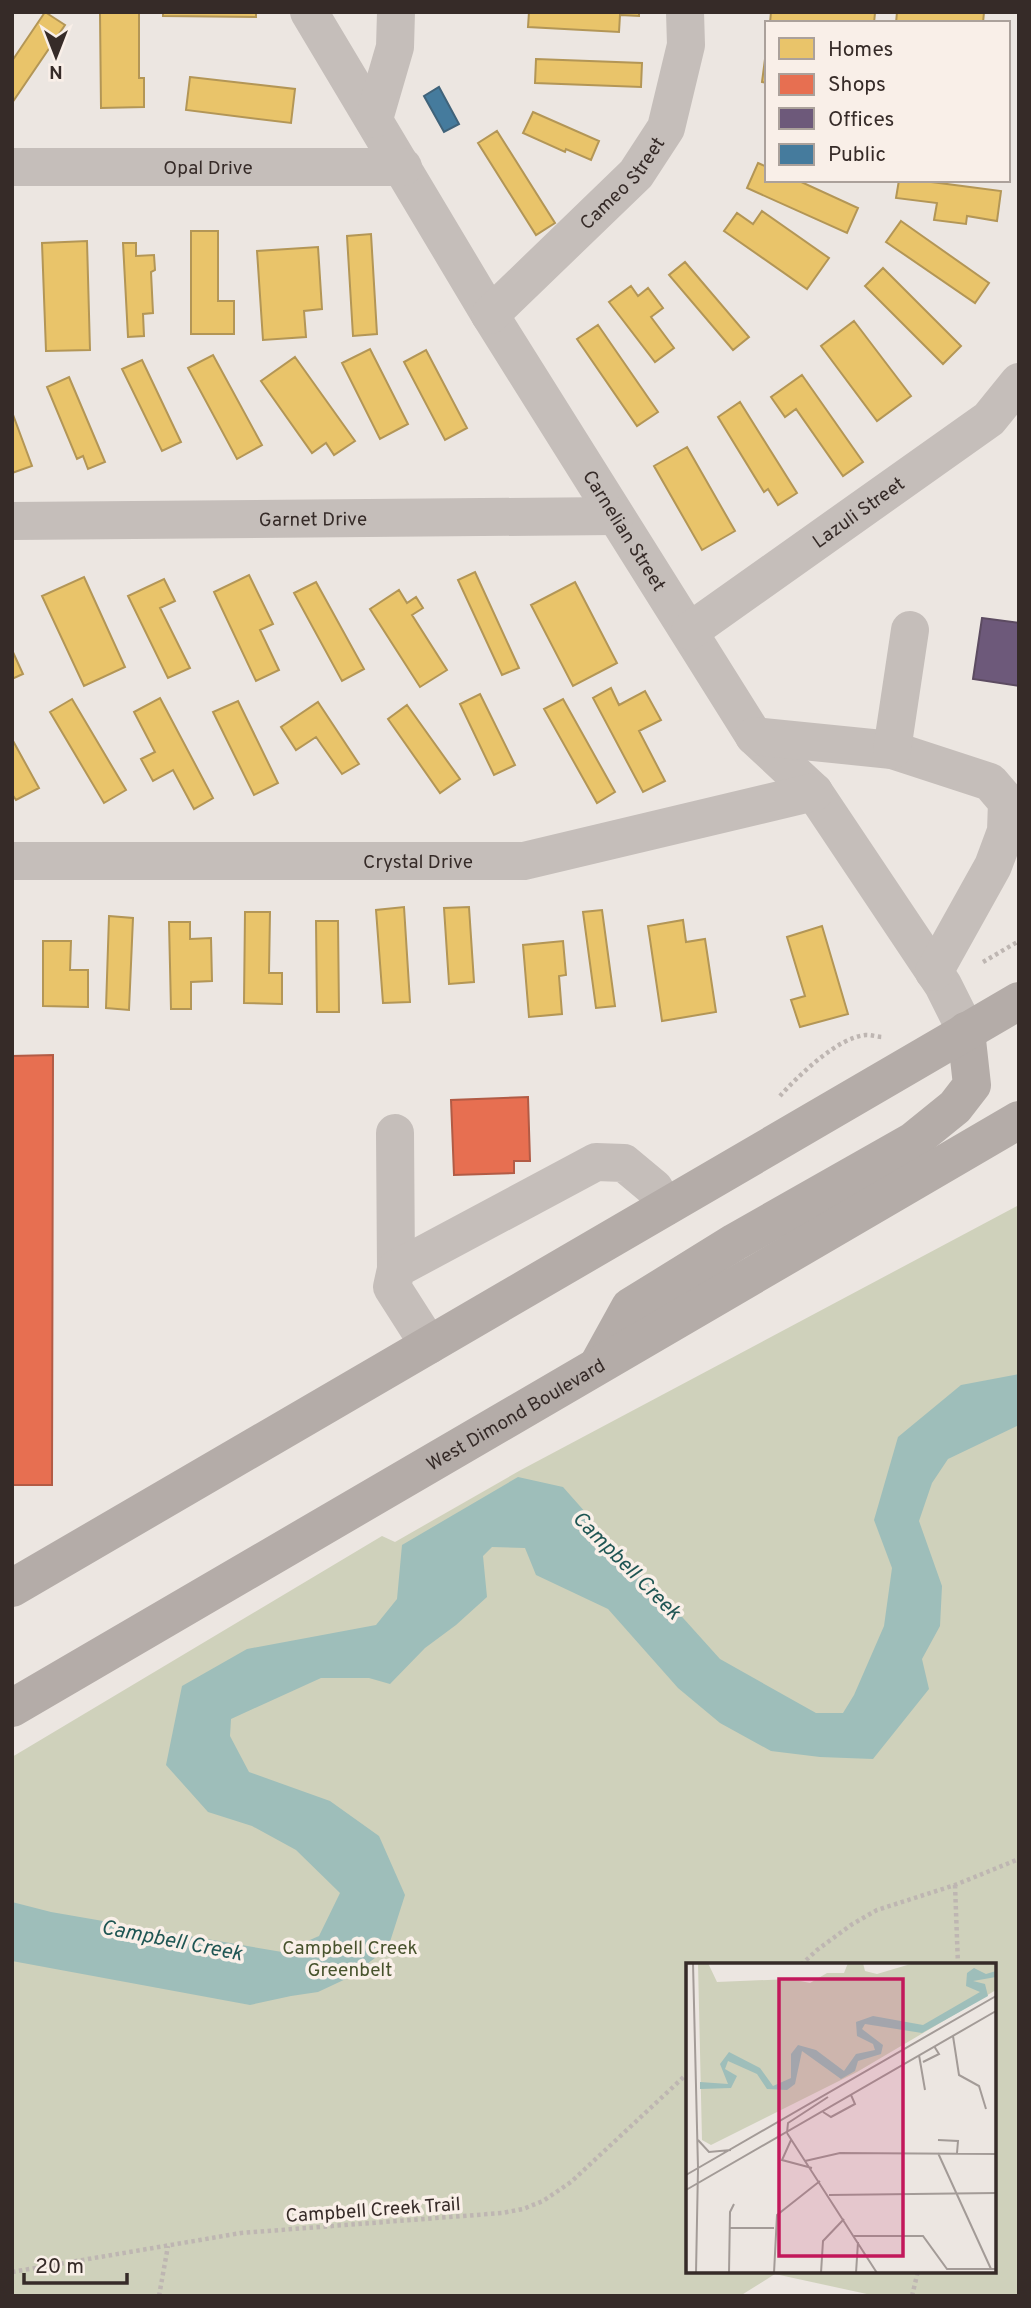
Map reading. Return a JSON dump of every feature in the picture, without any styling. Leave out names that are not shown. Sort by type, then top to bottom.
[{"type":"main road","points":[[12,1588],[1019,1001]]},
{"type":"main road","points":[[597,1367],[630,1307],[735,1242],[913,1141],[955,1107],[972,1086],[966,1031]]},
{"type":"main road","name":"West Dimond Boulevard","points":[[12,1708],[1019,1120]]},
{"type":"street","name":"Carnelian Street","points":[[309,12],[490,314],[754,736],[814,792],[943,985],[966,1031]]},
{"type":"street","points":[[374,118],[395,47],[396,12]]},
{"type":"street","name":"Cameo Street","points":[[490,314],[636,174],[666,128],[686,46],[685,12]]},
{"type":"street","name":"Opal Drive","points":[[12,167],[403,167]]},
{"type":"street","name":"Lazuli Street","points":[[690,631],[989,419],[1019,382]]},
{"type":"street","name":"Garnet Drive","points":[[12,521],[615,516]]},
{"type":"street","points":[[891,750],[910,630]]},
{"type":"street","points":[[754,736],[891,750],[990,782],[1007,802],[1006,831],[993,866],[934,972]]},
{"type":"street","name":"Crystal Drive","points":[[12,861],[524,861],[814,792]]},
{"type":"street","points":[[396,1133],[396,1269],[392,1287],[429,1345]]},
{"type":"street","points":[[396,1269],[596,1162],[624,1163],[654,1188],[665,1207]]},
{"type":"path","points":[[803,1963],[851,1925],[877,1910],[955,1885],[1019,1859]]},
{"type":"path","points":[[955,1885],[958,1963]]},
{"type":"path","name":"Campbell Creek Trail","points":[[12,2272],[242,2233],[523,2209],[543,2201],[571,2182],[686,2075]]},
{"type":"path","points":[[159,2296],[168,2246]]},
{"type":"path","points":[[912,2296],[918,2273]]},
{"type":"green space","name":"Campbell Creek Greenbelt","points":[[1019,1205],[1019,2296],[876,2296],[775,2274],[740,2296],[12,2296],[12,1757],[382,1536],[395,1542],[519,1471]]},
{"type":"water","name":"Campbell Creek","points":[[1019,1374],[1019,1425],[948,1459],[932,1483],[919,1521],[942,1586],[940,1626],[922,1659],[929,1689],[873,1759],[820,1757],[771,1751],[720,1723],[678,1688],[608,1609],[536,1575],[525,1548],[492,1547],[483,1556],[487,1597],[425,1648],[390,1684],[369,1678],[321,1678],[231,1719],[230,1736],[249,1772],[330,1801],[379,1836],[405,1895],[388,1948],[350,1977],[318,1992],[250,2005],[12,1961],[12,1902],[51,1912],[282,1952],[319,1936],[340,1893],[296,1850],[252,1826],[208,1812],[166,1765],[182,1686],[247,1649],[376,1625],[397,1599],[402,1545],[518,1477],[563,1487],[720,1659],[816,1713],[843,1713],[854,1695],[884,1626],[892,1568],[874,1520],[898,1437],[961,1385]]},
{"type":"building: Homes","points":[[45,12],[65,25],[12,103],[12,61]]},
{"type":"building: Homes","points":[[139,12],[139,78],[144,78],[144,107],[101,108],[100,13]]},
{"type":"building: Homes","points":[[163,12],[256,12],[256,17],[163,16]]},
{"type":"building: Homes","points":[[529,12],[639,12],[639,16],[620,15],[619,32],[528,27]]},
{"type":"building: Homes","points":[[771,12],[875,13],[874,21],[770,21]]},
{"type":"building: Homes","points":[[897,12],[984,12],[983,21],[896,21]]},
{"type":"building: Homes","points":[[536,59],[642,63],[641,87],[535,83]]},
{"type":"building: Homes","points":[[765,59],[765,83],[762,82]]},
{"type":"building: Homes","points":[[190,77],[295,89],[291,123],[186,110]]},
{"type":"building: Homes","points":[[533,112],[599,141],[591,160],[566,149],[565,152],[523,133]]},
{"type":"building: Homes","points":[[497,131],[555,223],[536,235],[478,143]]},
{"type":"building: Homes","points":[[758,163],[765,166],[765,182],[801,182],[858,208],[847,233],[747,188]]},
{"type":"building: Homes","points":[[899,182],[932,182],[1001,191],[997,221],[967,216],[966,224],[934,220],[937,203],[896,198]]},
{"type":"building: Homes","points":[[762,211],[829,258],[807,289],[724,231],[737,213],[753,224]]},
{"type":"building: Homes","points":[[901,221],[989,283],[975,303],[886,242]]},
{"type":"building: Homes","points":[[191,231],[218,231],[218,301],[234,301],[234,334],[191,334]]},
{"type":"building: Homes","points":[[371,234],[377,334],[353,336],[347,236]]},
{"type":"building: Homes","points":[[87,241],[90,350],[46,351],[42,243]]},
{"type":"building: Homes","points":[[123,243],[136,243],[136,256],[154,255],[155,270],[151,272],[153,313],[143,314],[144,336],[128,337]]},
{"type":"building: Homes","points":[[318,247],[322,309],[304,311],[306,337],[263,340],[257,251]]},
{"type":"building: Homes","points":[[685,262],[749,337],[733,350],[669,275]]},
{"type":"building: Homes","points":[[883,268],[961,346],[943,364],[865,286]]},
{"type":"building: Homes","points":[[631,286],[638,296],[648,288],[663,308],[651,317],[674,348],[655,362],[609,302]]},
{"type":"building: Homes","points":[[854,321],[911,396],[877,421],[821,346]]},
{"type":"building: Homes","points":[[598,325],[658,412],[637,426],[577,339]]},
{"type":"building: Homes","points":[[370,349],[408,424],[380,439],[342,363]]},
{"type":"building: Homes","points":[[426,350],[467,428],[445,440],[404,362]]},
{"type":"building: Homes","points":[[213,355],[262,445],[237,459],[188,368]]},
{"type":"building: Homes","points":[[295,357],[355,441],[334,455],[326,443],[312,453],[261,381]]},
{"type":"building: Homes","points":[[142,360],[181,442],[162,451],[122,369]]},
{"type":"building: Homes","points":[[802,375],[863,462],[843,476],[796,409],[785,417],[771,397]]},
{"type":"building: Homes","points":[[69,377],[105,462],[88,469],[83,456],[77,459],[47,387]]},
{"type":"building: Homes","points":[[740,402],[797,493],[778,505],[768,489],[764,492],[718,417]]},
{"type":"building: Homes","points":[[12,412],[32,466],[12,473]]},
{"type":"building: Homes","points":[[687,447],[735,531],[702,550],[654,466]]},
{"type":"building: Homes","points":[[475,572],[519,668],[502,675],[458,580]]},
{"type":"building: Homes","points":[[249,575],[273,624],[260,630],[279,670],[256,681],[214,592]]},
{"type":"building: Homes","points":[[84,577],[125,667],[84,686],[42,596]]},
{"type":"building: Homes","points":[[164,579],[175,601],[160,608],[190,668],[168,678],[128,596]]},
{"type":"building: Homes","points":[[316,582],[364,669],[342,681],[294,593]]},
{"type":"building: Homes","points":[[575,582],[617,663],[573,686],[531,605]]},
{"type":"building: Homes","points":[[399,590],[407,603],[416,597],[423,608],[412,615],[447,670],[420,687],[370,609]]},
{"type":"building: Homes","points":[[12,650],[23,674],[12,679]]},
{"type":"building: Homes","points":[[611,688],[619,705],[645,691],[661,720],[639,731],[665,781],[643,792],[593,698]]},
{"type":"building: Homes","points":[[480,694],[515,765],[494,775],[460,704]]},
{"type":"building: Homes","points":[[160,698],[213,798],[194,809],[173,770],[153,781],[141,759],[155,752],[134,712]]},
{"type":"building: Homes","points":[[72,699],[126,790],[104,803],[50,712]]},
{"type":"building: Homes","points":[[563,699],[615,792],[597,803],[544,709]]},
{"type":"building: Homes","points":[[238,701],[278,783],[254,795],[213,712]]},
{"type":"building: Homes","points":[[318,702],[359,764],[342,774],[316,737],[296,750],[281,727]]},
{"type":"building: Homes","points":[[407,705],[460,779],[440,793],[388,719]]},
{"type":"building: Homes","points":[[12,739],[39,788],[16,800],[12,794]]},
{"type":"building: Homes","points":[[404,907],[410,1002],[383,1003],[376,910]]},
{"type":"building: Homes","points":[[469,907],[474,982],[449,984],[444,908]]},
{"type":"building: Homes","points":[[602,910],[615,1006],[596,1008],[583,912]]},
{"type":"building: Homes","points":[[245,912],[270,912],[269,973],[282,973],[282,1004],[244,1003]]},
{"type":"building: Homes","points":[[109,916],[133,918],[129,1010],[106,1008]]},
{"type":"building: Homes","points":[[683,920],[686,942],[705,939],[716,1012],[662,1021],[648,926]]},
{"type":"building: Homes","points":[[316,921],[338,921],[339,1012],[317,1012]]},
{"type":"building: Homes","points":[[169,922],[190,922],[190,939],[211,938],[212,981],[191,982],[191,1009],[171,1009]]},
{"type":"building: Homes","points":[[822,926],[848,1014],[800,1027],[791,1000],[805,996],[787,937]]},
{"type":"building: Homes","points":[[43,941],[71,941],[70,970],[88,970],[88,1007],[43,1006]]},
{"type":"building: Homes","points":[[563,941],[566,975],[559,976],[562,1014],[529,1017],[523,945]]},
{"type":"building: Shops","points":[[53,1055],[52,1485],[12,1485],[12,1056]]},
{"type":"building: Shops","points":[[528,1097],[530,1161],[514,1161],[514,1173],[454,1175],[451,1100]]},
{"type":"building: Offices","points":[[982,618],[1019,623],[1019,686],[973,679]]},
{"type":"building: Public","points":[[439,87],[459,124],[444,132],[424,96]]}]
